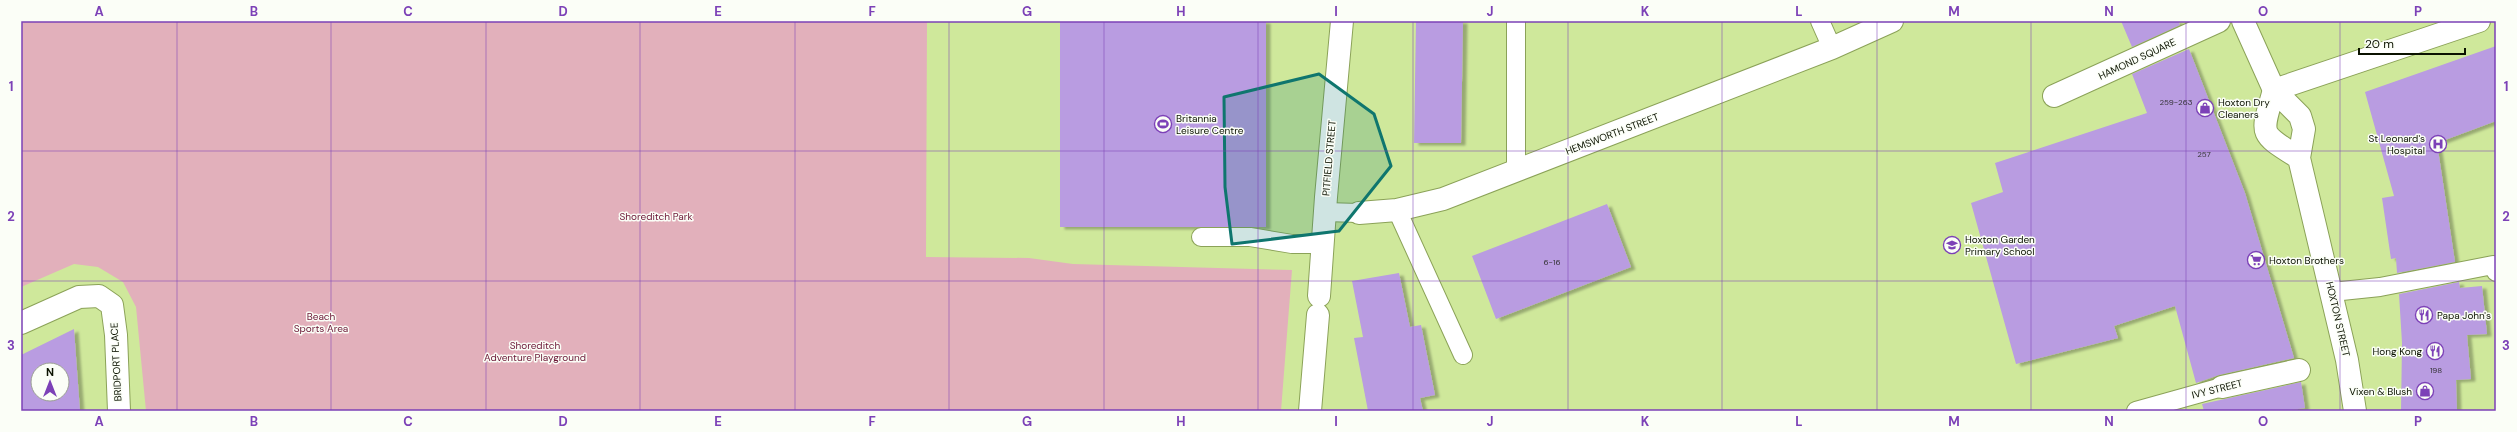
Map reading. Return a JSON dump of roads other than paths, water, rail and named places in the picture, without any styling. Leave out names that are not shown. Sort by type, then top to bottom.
[{"type":"street","name":"PITFIELD STREET","points":[[1310,411],[1319,306],[1322,244],[1342,21]]},
{"type":"street","name":"HEMSWORTH STREET","points":[[1359,213],[1397,210],[1443,199],[1516,172],[1832,48],[1892,21]]},
{"type":"street","name":"HAMOND SQUARE","points":[[2054,96],[2219,21]]},
{"type":"street","name":"HOXTON STREET","points":[[2243,21],[2274,90],[2300,116],[2304,129],[2299,158],[2347,360],[2354,411]]},
{"type":"street","points":[[2299,158],[2269,139],[2266,132],[2264,125],[2274,90],[2455,25],[2479,21]]},
{"type":"street","name":"BRIDPORT PLACE","points":[[21,323],[79,297],[100,296],[112,306],[116,335],[118,411]]},
{"type":"street","name":"IVY STREET","points":[[2222,387],[2299,370]]},
{"type":"lane","points":[[1516,21],[1516,172]]},
{"type":"lane","points":[[1820,21],[1832,48]]},
{"type":"lane","points":[[1397,210],[1463,355]]},
{"type":"lane","name":"HEMSWORTH STREET","points":[[1325,212],[1359,213]]},
{"type":"lane","points":[[1201,237],[1250,237],[1292,244],[1322,244]]},
{"type":"lane","points":[[2332,292],[2380,287],[2495,263]]},
{"type":"lane","name":"IVY STREET","points":[[2136,411],[2222,387]]},
{"type":"place","name":"Hoxton Dry Cleaners","points":[[2205,108]]},
{"type":"place","name":"Britannia Leisure Centre","points":[[1163,124]]},
{"type":"place","name":"St Leonard's Hospital","points":[[2438,144]]},
{"type":"place","name":"Hoxton Garden Primary School","points":[[1952,245]]},
{"type":"place","name":"Hoxton Brothers","points":[[2256,260]]},
{"type":"place","name":"Papa John's","points":[[2424,315]]},
{"type":"place","name":"Hong Kong","points":[[2435,351]]},
{"type":"place","name":"Vixen & Blush","points":[[2425,391]]},
{"type":"park label","name":"Shoreditch Park","points":[[656,216]]},
{"type":"park label","name":"Beach Sports Area","points":[[321,322]]},
{"type":"park label","name":"Shoreditch Adventure Playground","points":[[535,350]]}]
